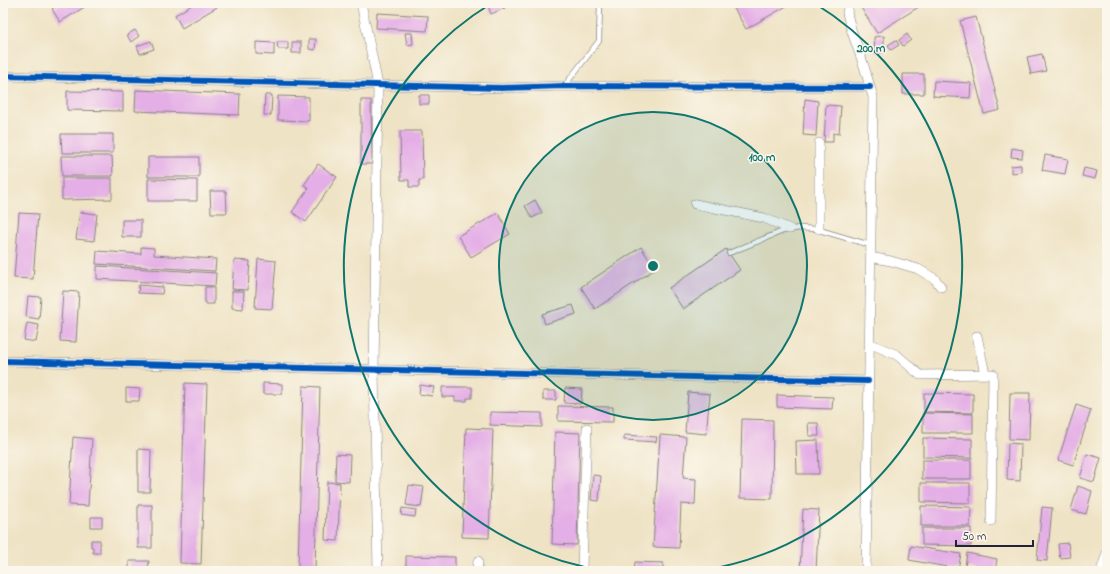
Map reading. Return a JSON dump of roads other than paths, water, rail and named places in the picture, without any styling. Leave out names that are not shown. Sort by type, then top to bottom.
[{"type":"street","points":[[361,3],[378,85],[374,370],[378,571]]},
{"type":"street","points":[[849,3],[846,12],[873,97],[866,571]]},
{"type":"street","points":[[3,76],[502,88],[564,86],[870,87]]},
{"type":"street","points":[[819,143],[819,230]]},
{"type":"street","points":[[695,204],[764,218],[790,229]]},
{"type":"street","points":[[870,257],[892,261],[918,269],[935,279],[941,286]]},
{"type":"street","points":[[977,336],[984,374]]},
{"type":"street","points":[[869,343],[896,355],[920,375],[993,374],[991,520]]},
{"type":"street","points":[[3,361],[868,381]]},
{"type":"street","points":[[584,571],[582,567],[587,428]]},
{"type":"street","points":[[1101,571],[1107,553]]},
{"type":"lane","points":[[564,86],[599,41],[600,3]]},
{"type":"lane","points":[[729,253],[783,231],[799,228],[819,230],[870,245]]}]
